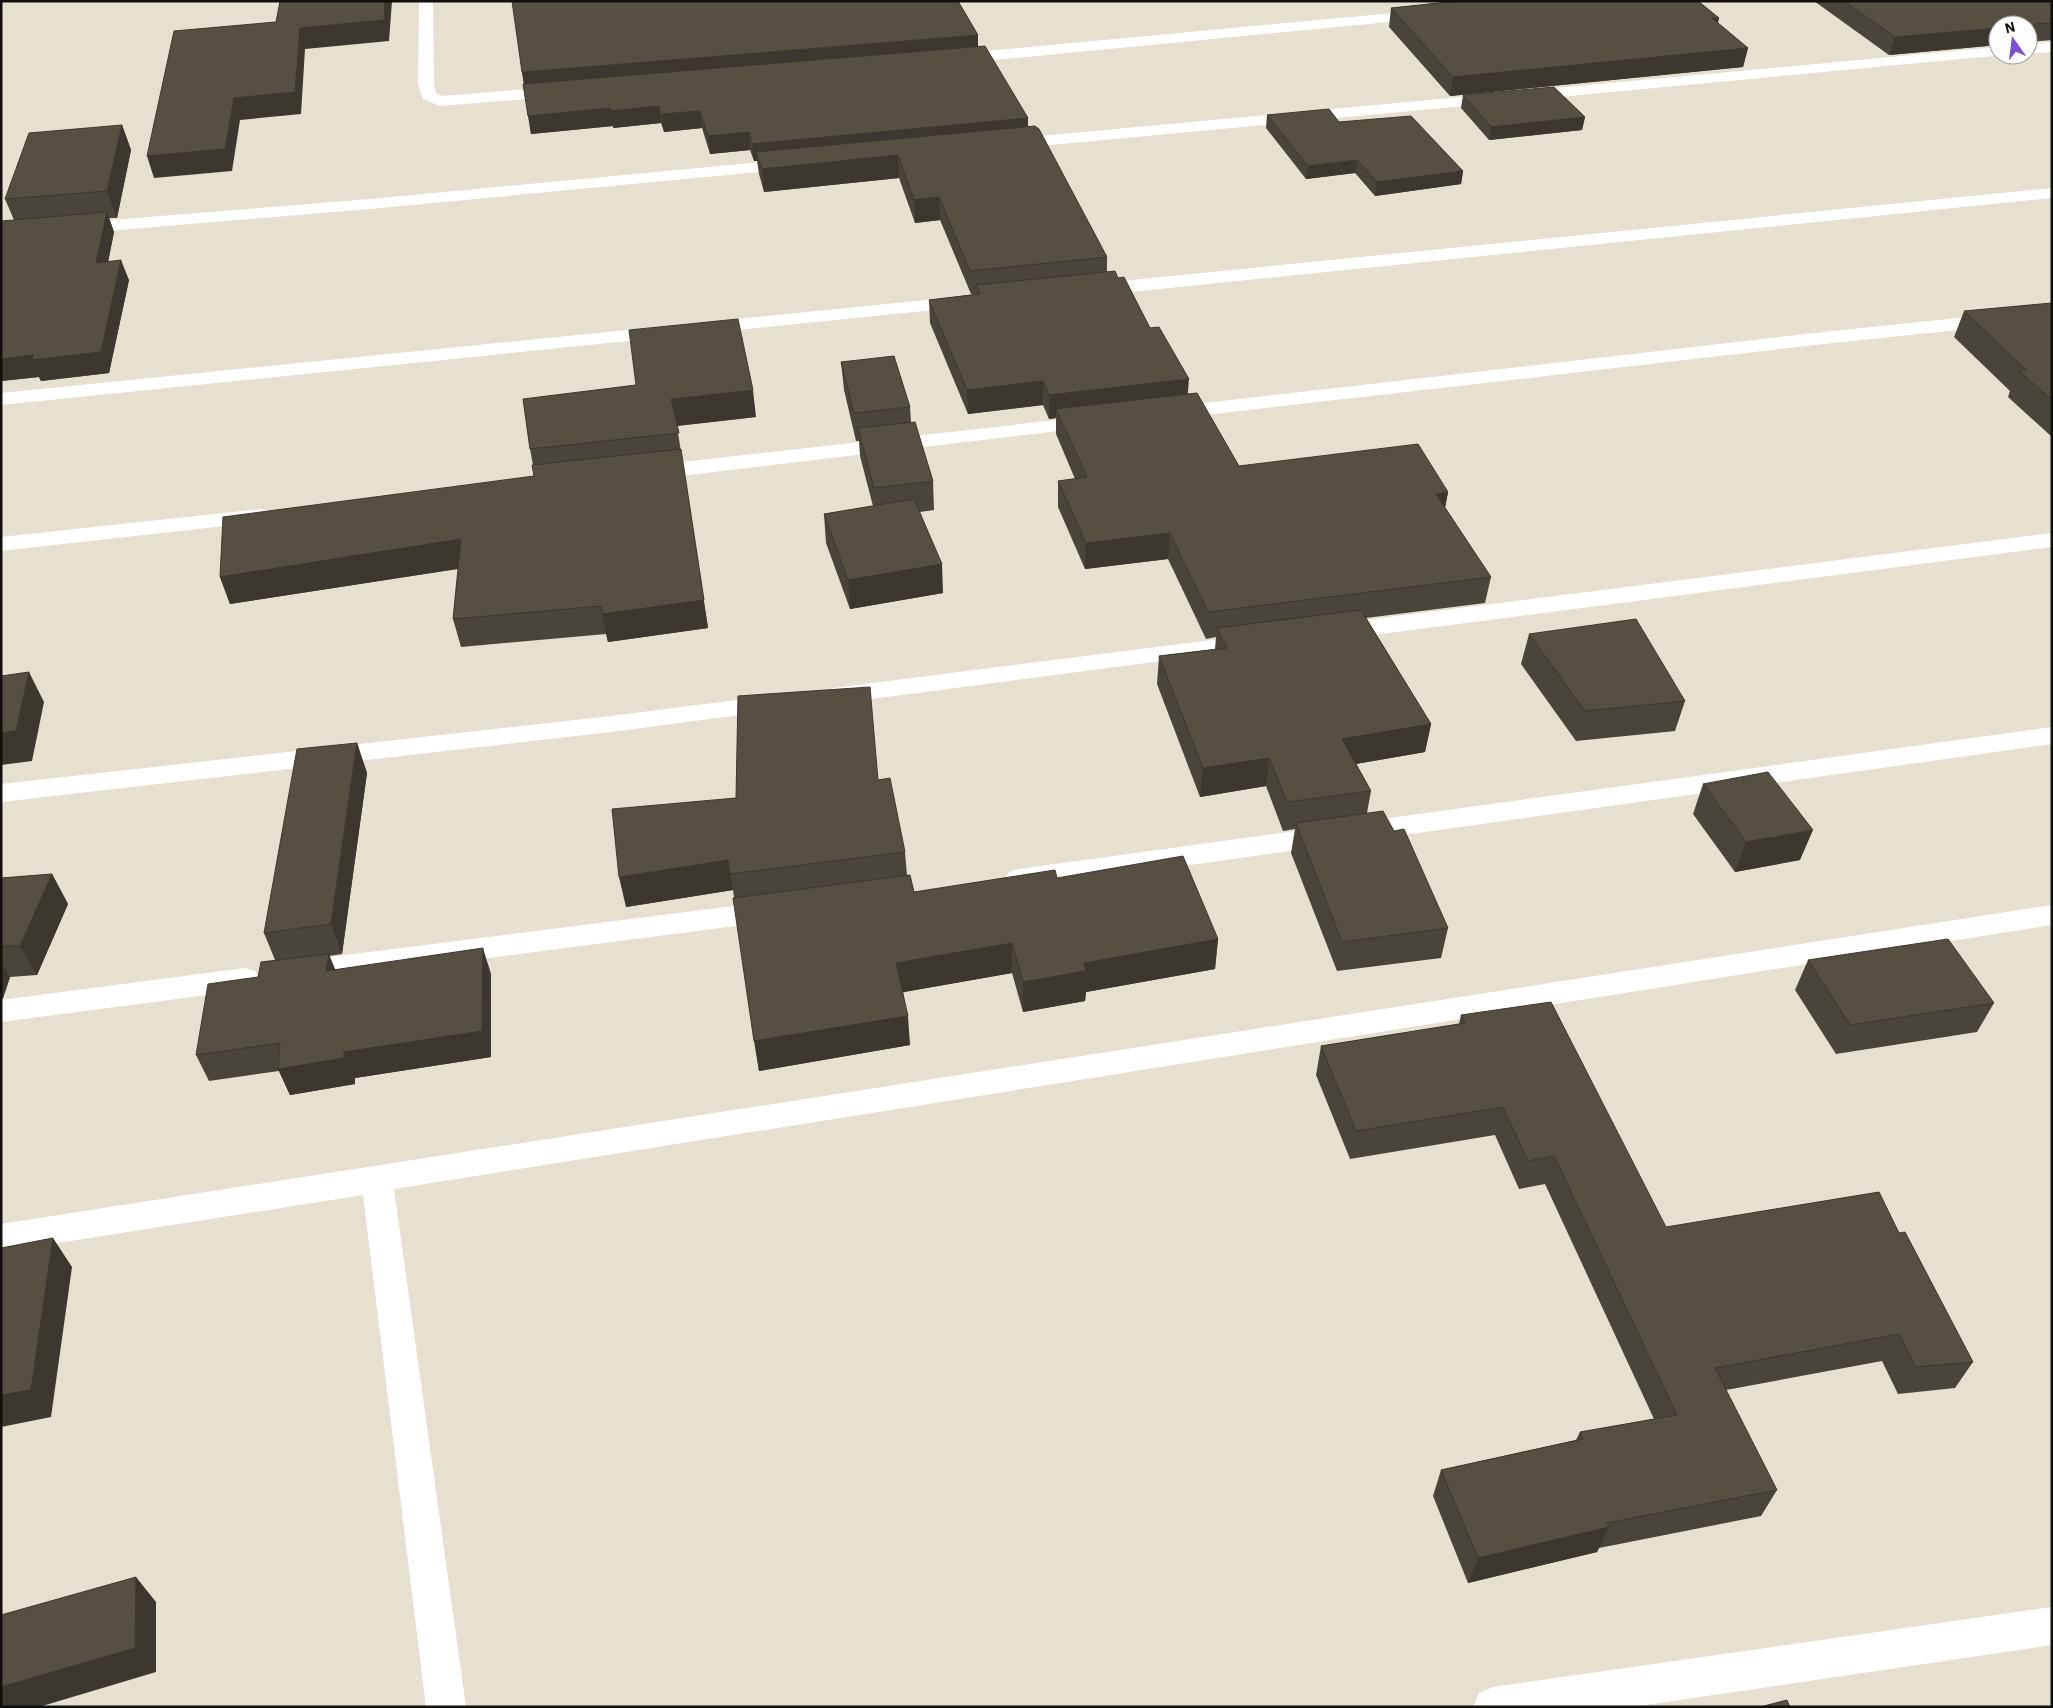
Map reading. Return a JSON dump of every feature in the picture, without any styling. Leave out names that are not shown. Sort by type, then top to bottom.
[{"type":"street","points":[[426,1],[426,84],[429,96],[440,101],[578,90]]},
{"type":"street","points":[[1393,1],[1406,16]]},
{"type":"street","points":[[942,60],[1445,13]]},
{"type":"street","points":[[2038,48],[2052,47]]},
{"type":"street","points":[[995,146],[1988,53]]},
{"type":"street","points":[[1,235],[370,204],[807,163]]},
{"type":"street","points":[[1071,292],[2052,193]]},
{"type":"street","points":[[1,399],[982,300]]},
{"type":"street","points":[[1153,415],[2052,314]]},
{"type":"street","points":[[628,474],[1113,420]]},
{"type":"street","points":[[1,544],[282,514]]},
{"type":"street","points":[[1310,635],[2052,540]]},
{"type":"street","points":[[1,793],[610,724],[1271,640]]},
{"type":"street","points":[[992,882],[2052,735]]},
{"type":"street","points":[[1,1011],[794,908]]},
{"type":"street","points":[[1,1238],[2052,915]]},
{"type":"street","points":[[376,1180],[446,1707]]},
{"type":"street","points":[[1493,1707],[2052,1626]]},
{"type":"building","points":[[280,1],[385,1],[384,20],[300,28],[295,92],[234,98],[225,149],[147,156],[174,31],[276,22]]},
{"type":"building","points":[[512,1],[958,1],[978,35],[522,72]]},
{"type":"building","points":[[1458,1],[1698,1],[1719,18],[1712,18],[1748,48],[1453,77],[1391,8]]},
{"type":"building","points":[[1844,1],[2052,1],[2052,23],[2038,24],[2038,15],[1988,15],[1988,29],[1895,37]]},
{"type":"building","points":[[985,46],[1028,118],[752,144],[749,132],[708,136],[700,111],[661,114],[659,106],[610,111],[610,108],[528,116],[523,84]]},
{"type":"building","points":[[1554,87],[1585,117],[1491,127],[1463,95]]},
{"type":"building","points":[[1329,109],[1339,122],[1411,116],[1463,171],[1377,182],[1357,160],[1308,166],[1267,115]]},
{"type":"building","points":[[122,125],[107,191],[5,199],[29,133]]},
{"type":"building","points":[[1035,126],[1039,129],[1107,257],[970,271],[939,197],[914,200],[898,155],[762,169],[756,152]]},
{"type":"building","points":[[107,212],[96,263],[121,260],[101,352],[32,360],[33,355],[1,359],[2,221]]},
{"type":"building","points":[[1115,271],[1118,278],[1124,277],[1150,328],[1159,327],[1189,379],[1049,395],[1043,381],[967,390],[929,300],[980,294],[976,285]]},
{"type":"building","points":[[2052,303],[2052,400],[2019,371],[2026,370],[1964,311]]},
{"type":"building","points":[[738,319],[753,390],[671,399],[679,433],[530,449],[523,399],[636,385],[629,330]]},
{"type":"building","points":[[894,356],[910,407],[854,413],[841,362]]},
{"type":"building","points":[[1197,393],[1239,466],[1418,444],[1448,492],[1436,494],[1491,577],[1208,612],[1170,533],[1086,543],[1058,481],[1087,477],[1056,409]]},
{"type":"building","points":[[915,422],[933,481],[874,488],[858,428]]},
{"type":"building","points":[[681,449],[704,600],[602,614],[602,606],[453,619],[461,539],[220,577],[223,517],[534,476],[532,465]]},
{"type":"building","points":[[914,499],[942,564],[848,580],[824,514]]},
{"type":"building","points":[[1361,610],[1431,724],[1342,739],[1371,791],[1287,802],[1269,758],[1203,768],[1159,656],[1227,648],[1217,628]]},
{"type":"building","points":[[1636,619],[1685,701],[1585,711],[1529,634]]},
{"type":"building","points":[[29,672],[16,731],[1,733],[1,676]]},
{"type":"building","points":[[870,687],[878,780],[890,778],[905,852],[730,874],[728,860],[619,877],[612,809],[736,798],[738,696]]},
{"type":"building","points":[[357,743],[331,924],[264,933],[297,749]]},
{"type":"building","points":[[1768,772],[1813,830],[1746,842],[1703,784]]},
{"type":"building","points":[[1383,811],[1394,831],[1404,829],[1448,928],[1342,942],[1296,823]]},
{"type":"building","points":[[1183,856],[1218,939],[1084,963],[1086,971],[1023,982],[1012,943],[896,963],[908,1016],[754,1041],[733,898],[910,875],[914,892],[1055,870],[1057,878]]},
{"type":"building","points":[[52,874],[20,946],[1,946],[1,878]]},
{"type":"building","points":[[1948,939],[1994,1003],[1850,1025],[1808,960]]},
{"type":"building","points":[[483,948],[482,1031],[344,1052],[344,1058],[278,1069],[280,1043],[196,1055],[208,984],[258,977],[261,962],[329,954],[326,971]]},
{"type":"building","points":[[1551,1002],[1666,1227],[1879,1192],[1899,1233],[1905,1232],[1973,1362],[1916,1367],[1899,1334],[1715,1368],[1777,1490],[1607,1523],[1609,1527],[1478,1558],[1441,1470],[1583,1439],[1580,1432],[1677,1415],[1554,1156],[1528,1161],[1503,1107],[1356,1131],[1321,1046],[1465,1023],[1461,1015]]},
{"type":"building","points":[[53,1238],[31,1390],[1,1395],[1,1248]]},
{"type":"building","points":[[136,1577],[135,1648],[1,1687],[1,1615]]},
{"type":"building","points":[[1787,1700],[1790,1707],[1760,1707]]}]
